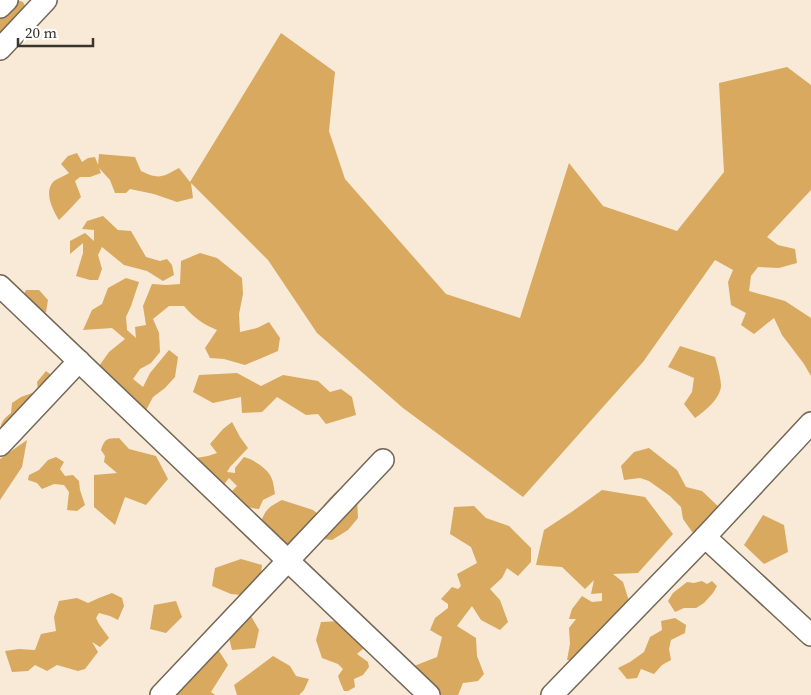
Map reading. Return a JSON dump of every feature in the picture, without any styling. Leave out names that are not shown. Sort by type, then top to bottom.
[{"type":"street","points":[[0,7],[7,0]]},
{"type":"street","points":[[0,48],[46,0]]},
{"type":"street","points":[[0,286],[429,695]]},
{"type":"street","points":[[0,445],[79,361]]},
{"type":"street","points":[[552,695],[705,537],[811,423]]},
{"type":"street","points":[[161,695],[382,460]]},
{"type":"street","points":[[705,537],[811,635]]},
{"type":"shaded area","points":[[17,0],[23,2],[28,11],[0,37],[0,2]]},
{"type":"shaded area","points":[[281,33],[335,72],[329,131],[345,179],[446,294],[520,318],[569,163],[603,206],[677,231],[724,172],[719,83],[787,67],[811,85],[811,190],[767,237],[778,245],[795,249],[797,263],[779,268],[758,267],[751,276],[749,291],[785,301],[811,318],[811,376],[782,335],[774,318],[754,334],[741,325],[746,313],[731,305],[728,282],[733,270],[715,260],[643,362],[523,497],[403,408],[317,333],[268,260],[191,183],[193,198],[177,202],[154,194],[130,189],[126,193],[115,193],[110,180],[99,168],[101,173],[90,177],[80,177],[75,181],[81,197],[59,220],[50,201],[49,190],[54,181],[69,173],[61,164],[68,156],[77,153],[82,162],[88,158],[95,157],[98,165],[99,154],[135,157],[141,171],[153,176],[165,175],[179,168],[190,182]]},
{"type":"shaded area","points":[[103,216],[118,230],[131,231],[146,257],[160,261],[167,259],[172,265],[174,275],[163,281],[147,271],[124,265],[102,247],[98,255],[102,269],[98,280],[76,276],[83,253],[83,243],[70,254],[70,241],[85,233],[94,241],[94,230],[82,229],[87,221]]},
{"type":"shaded area","points":[[200,253],[217,258],[242,278],[243,294],[239,314],[240,332],[257,328],[269,322],[280,338],[278,351],[245,365],[224,359],[210,358],[205,348],[217,330],[199,320],[184,306],[169,306],[153,319],[159,333],[160,352],[151,363],[140,369],[133,379],[143,387],[150,373],[169,350],[178,357],[175,377],[153,397],[143,416],[92,376],[109,352],[125,339],[112,328],[83,330],[92,310],[102,304],[108,288],[126,278],[139,282],[126,317],[127,330],[136,338],[135,327],[146,325],[143,306],[152,284],[180,284],[181,261]]},
{"type":"shaded area","points":[[26,290],[39,290],[48,300],[46,312],[38,319],[19,303]]},
{"type":"shaded area","points":[[680,346],[715,357],[720,376],[721,386],[718,396],[695,418],[684,404],[692,392],[694,378],[668,367]]},
{"type":"shaded area","points":[[46,371],[54,377],[49,384],[50,408],[38,413],[0,441],[1,424],[11,413],[12,403],[21,397],[38,391],[37,382]]},
{"type":"shaded area","points":[[237,373],[261,386],[283,375],[318,381],[330,392],[341,389],[352,397],[356,415],[326,424],[318,414],[306,415],[277,397],[262,412],[242,413],[241,397],[213,403],[193,392],[199,375]]},
{"type":"shaded area","points":[[232,422],[248,448],[227,472],[235,473],[235,468],[244,457],[264,468],[273,481],[275,494],[263,500],[259,509],[250,508],[240,502],[232,491],[237,486],[229,478],[223,486],[197,476],[196,458],[217,453],[210,444]]},
{"type":"shaded area","points":[[119,438],[129,449],[156,456],[168,479],[146,505],[125,497],[115,525],[94,507],[94,475],[117,473],[104,462],[105,456],[101,450],[107,440]]},
{"type":"shaded area","points":[[27,440],[22,467],[0,500],[0,459]]},
{"type":"shaded area","points":[[649,448],[677,470],[686,487],[702,491],[722,510],[693,533],[683,519],[681,507],[670,496],[649,481],[640,478],[624,480],[621,466],[634,452]]},
{"type":"shaded area","points":[[56,457],[64,462],[60,469],[65,476],[73,475],[79,481],[85,505],[77,511],[67,510],[69,492],[64,485],[54,484],[42,489],[37,483],[28,480],[29,475],[39,470],[48,460]]},
{"type":"shaded area","points":[[348,483],[357,497],[358,518],[348,530],[332,540],[303,537],[284,552],[258,531],[266,512],[282,500],[313,510],[318,514],[331,497]]},
{"type":"shaded area","points":[[602,490],[645,497],[673,534],[638,573],[613,574],[623,582],[629,601],[579,660],[567,660],[570,644],[569,628],[576,619],[569,619],[572,609],[582,596],[592,602],[602,601],[602,593],[591,594],[594,580],[585,589],[562,567],[536,565],[544,530]]},
{"type":"shaded area","points":[[474,506],[486,518],[509,526],[531,548],[531,562],[518,576],[507,568],[502,578],[490,589],[500,600],[508,622],[500,630],[481,620],[472,606],[457,626],[476,638],[477,656],[484,674],[478,681],[463,683],[458,695],[438,695],[409,668],[437,657],[442,637],[430,630],[435,618],[448,608],[448,604],[441,599],[452,587],[458,589],[461,586],[457,574],[477,563],[471,547],[450,534],[454,507]]},
{"type":"shaded area","points":[[763,515],[784,525],[788,552],[764,564],[744,545]]},
{"type":"shaded area","points":[[241,559],[262,565],[260,582],[241,595],[231,594],[212,586],[215,568]]},
{"type":"shaded area","points":[[702,581],[707,584],[712,581],[717,586],[713,593],[704,603],[696,608],[684,608],[675,612],[668,601],[673,593],[687,582]]},
{"type":"shaded area","points":[[112,593],[122,598],[124,606],[118,620],[99,613],[96,618],[109,638],[100,647],[92,642],[98,652],[85,669],[78,671],[57,665],[47,671],[35,665],[28,671],[12,672],[5,651],[19,649],[35,650],[41,634],[56,631],[54,617],[59,601],[77,598],[88,603]]},
{"type":"shaded area","points":[[176,601],[182,617],[166,633],[150,629],[154,605]]},
{"type":"shaded area","points":[[251,616],[259,630],[255,648],[232,650],[226,626]]},
{"type":"shaded area","points":[[675,618],[686,625],[685,633],[671,640],[669,649],[671,660],[662,665],[654,674],[641,669],[637,678],[627,679],[618,668],[644,652],[650,637],[662,630],[661,621]]},
{"type":"shaded area","points":[[342,621],[365,647],[357,654],[368,662],[369,667],[363,675],[354,679],[355,687],[348,691],[344,691],[338,676],[343,669],[338,664],[322,658],[316,640],[321,622]]},
{"type":"shaded area","points":[[217,648],[228,665],[211,692],[215,695],[171,695]]},
{"type":"shaded area","points":[[273,656],[290,666],[296,676],[309,679],[304,690],[299,695],[237,695],[234,685]]}]
